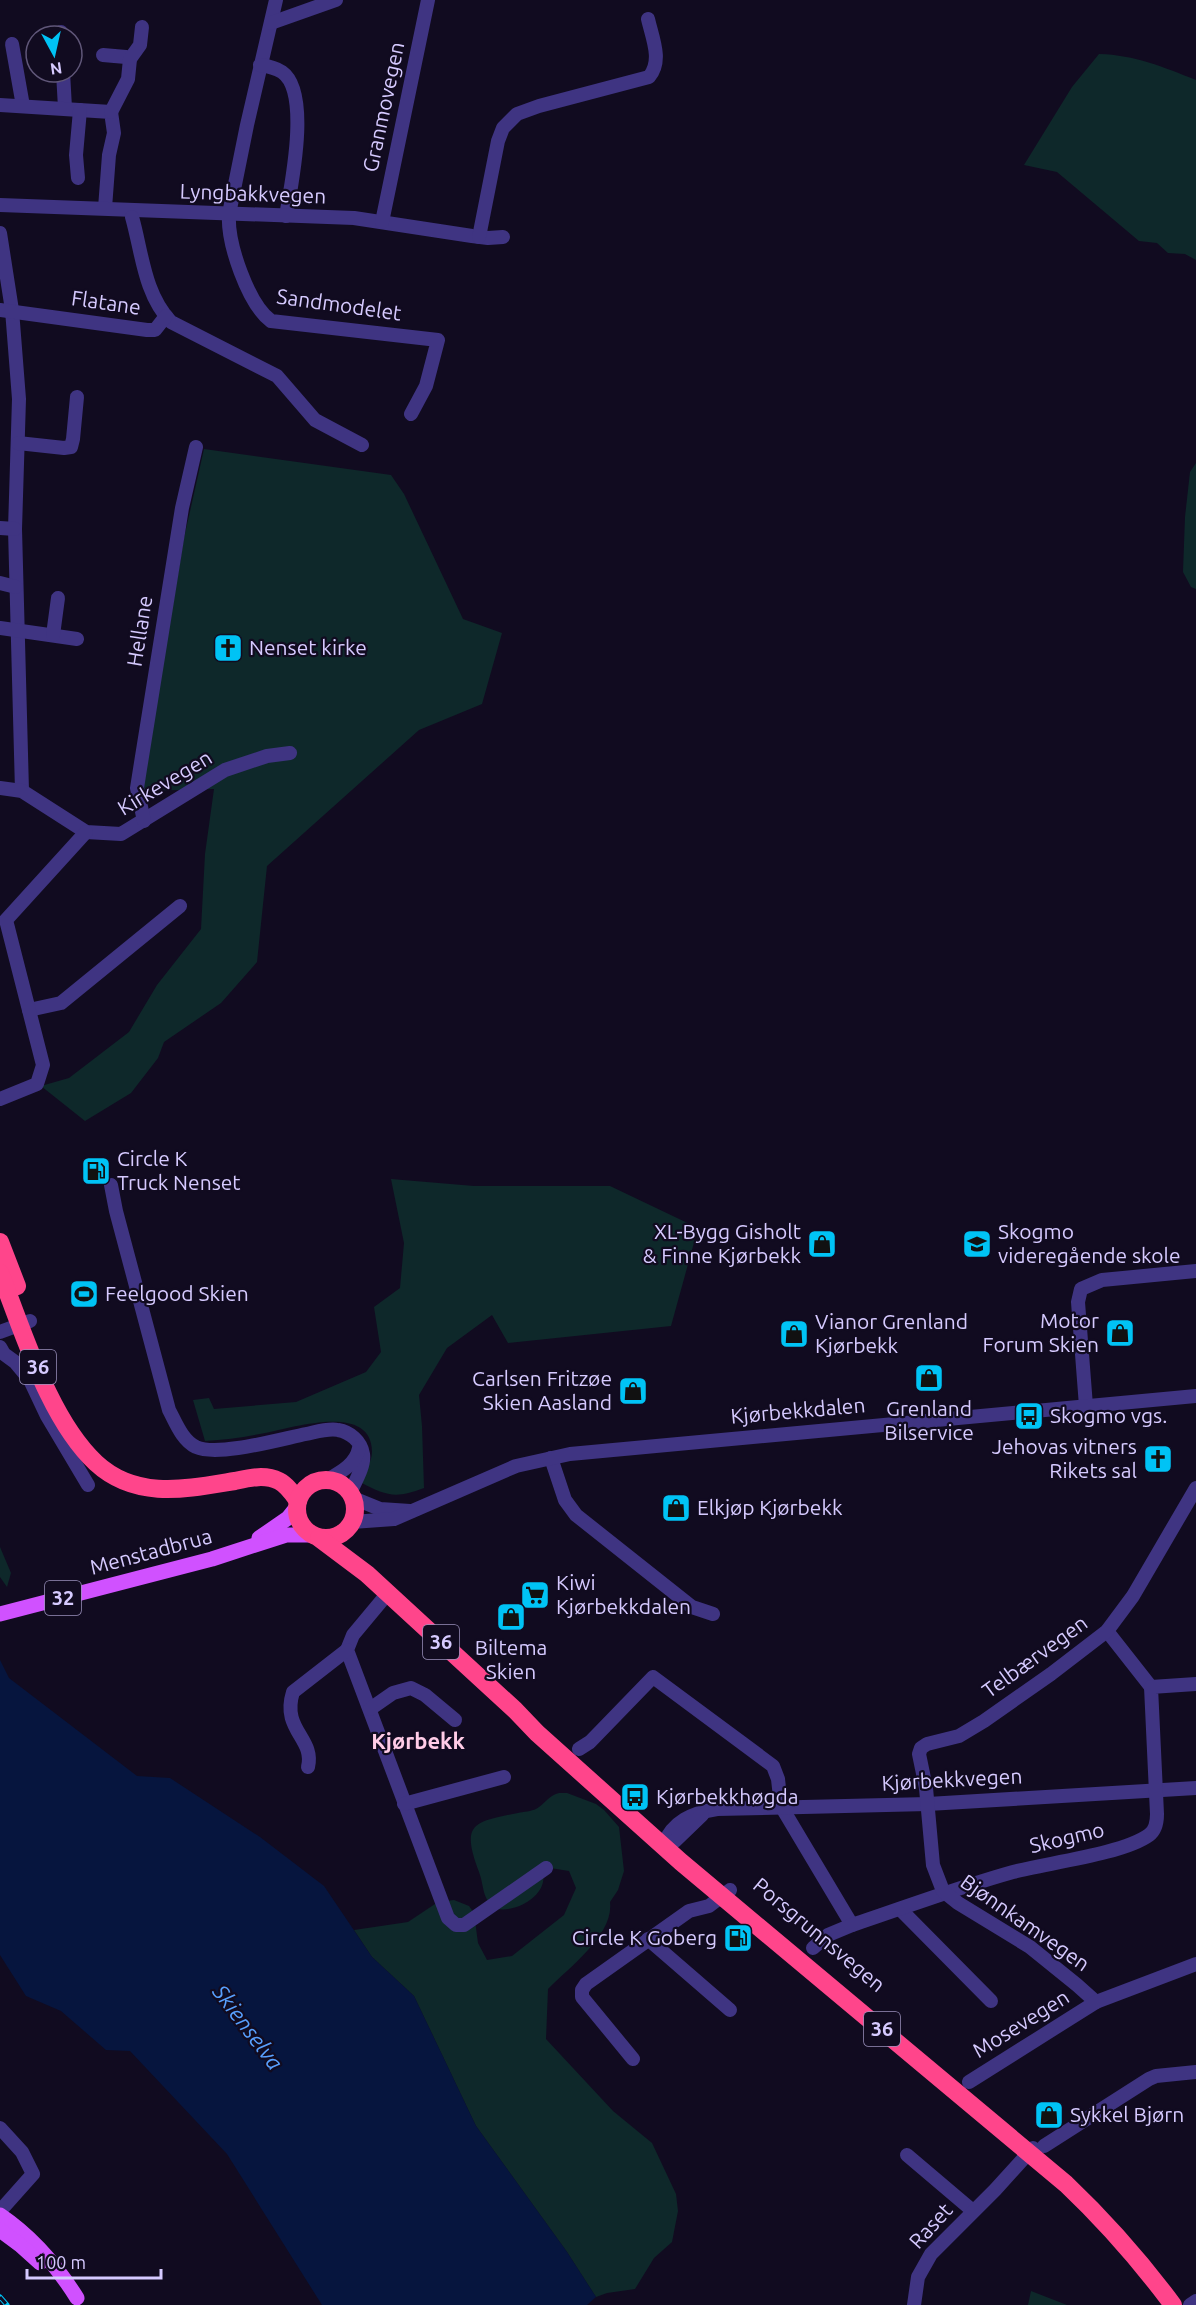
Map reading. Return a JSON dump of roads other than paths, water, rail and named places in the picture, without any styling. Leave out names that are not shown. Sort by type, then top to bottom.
[{"type":"highway","name":"36","points":[[0,1242],[25,1323],[58,1411],[78,1444],[95,1462],[113,1476],[135,1486],[171,1491],[265,1477],[284,1484],[297,1504],[302,1527],[315,1536]]},
{"type":"highway","name":"36","points":[[0,1273],[25,1323]]},
{"type":"highway","name":"36","points":[[210,1484],[230,1475],[251,1470],[275,1469],[319,1482],[340,1484],[351,1496],[355,1510],[350,1525]]},
{"type":"highway","points":[[297,1504],[301,1494],[319,1482]]},
{"type":"highway","points":[[315,1536],[332,1538],[350,1525]]},
{"type":"highway","name":"Porsgrunnsvegen","points":[[350,1525],[350,1539],[367,1574]]},
{"type":"highway","name":"Porsgrunnsvegen","points":[[315,1536],[367,1574],[515,1710],[572,1752],[726,1893],[1085,2192],[1116,2222],[1188,2305]]},
{"type":"highway","name":"Porsgrunnsvegen","points":[[1036,2149],[1140,2262],[1173,2305]]},
{"type":"main road","name":"Menstadbrua","points":[[243,1547],[288,1518],[297,1504]]},
{"type":"main road","name":"Menstadbrua","points":[[0,1614],[212,1559],[243,1547],[286,1535],[315,1536]]},
{"type":"main road","points":[[0,2213],[37,2246],[68,2283],[80,2302]]},
{"type":"main road","points":[[0,2230],[20,2245],[80,2302]]},
{"type":"street","points":[[230,214],[260,65],[276,0]]},
{"type":"street","points":[[271,23],[336,0]]},
{"type":"street","name":"Granmovegen","points":[[382,222],[428,0]]},
{"type":"street","points":[[479,237],[498,141],[503,128],[517,114],[539,105],[648,77],[654,71],[656,61],[648,19]]},
{"type":"street","points":[[105,208],[109,154],[114,133],[111,112],[128,79],[130,59],[140,45],[142,27]]},
{"type":"street","points":[[12,44],[23,106]]},
{"type":"street","points":[[103,55],[130,59]]},
{"type":"street","points":[[260,65],[283,73],[292,86],[296,107],[297,142],[286,216]]},
{"type":"street","points":[[63,84],[64,108]]},
{"type":"street","points":[[0,105],[111,112]]},
{"type":"street","points":[[78,178],[76,155],[80,110]]},
{"type":"street","name":"Lyngbakkvegen","points":[[0,205],[354,219],[479,237],[503,237]]},
{"type":"street","name":"Sandmodelet","points":[[230,214],[228,225],[247,290],[258,309],[271,321],[438,340],[426,387],[411,414]]},
{"type":"street","name":"Flatane","points":[[6,310],[154,330],[166,316],[144,268],[132,217]]},
{"type":"street","points":[[0,233],[6,310],[19,399],[15,529],[22,791]]},
{"type":"street","points":[[166,316],[171,321],[277,376],[315,420],[362,445]]},
{"type":"street","points":[[18,443],[71,447],[77,397]]},
{"type":"street","name":"Hellane","points":[[144,821],[137,788],[182,508],[196,447]]},
{"type":"street","points":[[0,528],[15,529]]},
{"type":"street","points":[[0,583],[16,587]]},
{"type":"street","points":[[53,635],[58,598]]},
{"type":"street","points":[[0,628],[77,639]]},
{"type":"street","name":"Kirkevegen","points":[[0,788],[22,791],[86,832],[122,834],[225,770],[267,756],[290,753]]},
{"type":"street","points":[[0,1099],[37,1084],[43,1065],[29,1010],[6,943],[3,915],[86,832]]},
{"type":"street","points":[[29,1010],[61,1003],[180,906]]},
{"type":"street","points":[[111,1185],[118,1221],[169,1410],[182,1435],[197,1447],[222,1451],[337,1430],[351,1434],[364,1454],[351,1496]]},
{"type":"street","points":[[1086,1406],[1078,1302],[1082,1289],[1102,1280],[1196,1271]]},
{"type":"street","points":[[0,1332],[25,1323]]},
{"type":"street","points":[[0,1347],[30,1380],[52,1425],[88,1485]]},
{"type":"street","name":"Kjørbekkdalen","points":[[350,1525],[394,1519],[500,1472],[551,1458],[756,1436],[1196,1396]]},
{"type":"street","points":[[319,1482],[351,1464],[360,1446]]},
{"type":"street","points":[[551,1458],[565,1500],[576,1515],[692,1607],[713,1614]]},
{"type":"street","name":"Telbærvegen","points":[[928,1804],[919,1754],[921,1748],[933,1741],[958,1736],[984,1721],[1107,1631],[1133,1596],[1196,1488]]},
{"type":"street","name":"Kjørbekkdalen","points":[[351,1496],[380,1509],[415,1511]]},
{"type":"street","points":[[308,1767],[308,1750],[289,1713],[293,1692],[347,1650],[353,1635],[388,1593]]},
{"type":"street","points":[[1107,1631],[1151,1687],[1196,1684]]},
{"type":"street","points":[[347,1650],[448,1918],[456,1925],[464,1925],[546,1868]]},
{"type":"street","points":[[579,1749],[590,1742],[654,1677],[773,1766],[778,1779],[781,1806],[852,1925]]},
{"type":"street","name":"Skogmo","points":[[813,1948],[828,1935],[852,1925],[946,1893],[1014,1872],[1113,1849],[1137,1842],[1151,1834],[1156,1826],[1156,1790],[1151,1687]]},
{"type":"street","points":[[370,1709],[393,1693],[411,1688],[425,1695],[455,1720]]},
{"type":"street","points":[[404,1804],[504,1777]]},
{"type":"street","name":"Kjørbekkvegen","points":[[668,1840],[709,1810],[781,1806],[928,1804],[1196,1788]]},
{"type":"street","name":"Bjønnkamvegen","points":[[928,1804],[933,1865],[939,1886],[946,1893],[1030,1947],[1096,2002]]},
{"type":"street","points":[[633,2059],[582,1997],[582,1990],[586,1984],[689,1911],[710,1906],[726,1893]]},
{"type":"street","points":[[900,1909],[991,2001]]},
{"type":"street","points":[[648,1939],[730,2010]]},
{"type":"street","name":"Mosevegen","points":[[969,2082],[1096,2002],[1196,1964]]},
{"type":"street","name":"Raset","points":[[914,2305],[915,2286],[926,2262],[973,2211],[1036,2149],[1149,2079],[1156,2076],[1196,2072]]},
{"type":"street","points":[[0,2128],[22,2152],[33,2174],[0,2213]]},
{"type":"street","name":"Raset","points":[[907,2155],[973,2211]]},
{"type":"street","points":[[1188,2305],[1196,2301]]},
{"type":"water","name":"Skienselva","points":[[0,1660],[9,1678],[137,1776],[170,1778],[260,1837],[324,1886],[372,1957],[414,1996],[476,2126],[567,2252],[596,2297],[587,2305],[322,2305],[227,2154],[130,2051],[106,2050],[61,2011],[26,1996],[0,1955]]},
{"type":"railway","points":[[0,2297],[7,2305]]},
{"type":"place","name":"Nenset kirke","points":[[228,648]]},
{"type":"place","name":"Circle K Truck Nenset","points":[[96,1171]]},
{"type":"place","name":"XL-Bygg Gisholt & Finne Kjørbekk","points":[[822,1244]]},
{"type":"place","name":"Skogmo videregående skole","points":[[977,1244]]},
{"type":"place","name":"Feelgood Skien","points":[[84,1294]]},
{"type":"place","name":"Motor Forum Skien","points":[[1120,1333]]},
{"type":"place","name":"Vianor Grenland Kjørbekk","points":[[794,1334]]},
{"type":"place","name":"Grenland Bilservice","points":[[929,1378]]},
{"type":"place","name":"Carlsen Fritzøe Skien Aasland","points":[[633,1391]]},
{"type":"place","name":"Skogmo vgs.","points":[[1029,1416]]},
{"type":"place","name":"Jehovas vitners Rikets sal","points":[[1158,1459]]},
{"type":"place","name":"Elkjøp Kjørbekk","points":[[676,1508]]},
{"type":"place","name":"Kiwi Kjørbekkdalen","points":[[535,1595]]},
{"type":"place","name":"Biltema Skien","points":[[511,1617]]},
{"type":"place","name":"Kjørbekkhøgda","points":[[635,1797]]},
{"type":"place","name":"Circle K Goberg","points":[[738,1938]]},
{"type":"place","name":"Sykkel Bjørn","points":[[1049,2115]]},
{"type":"district","name":"Kjørbekk","points":[[418,1741]]}]
